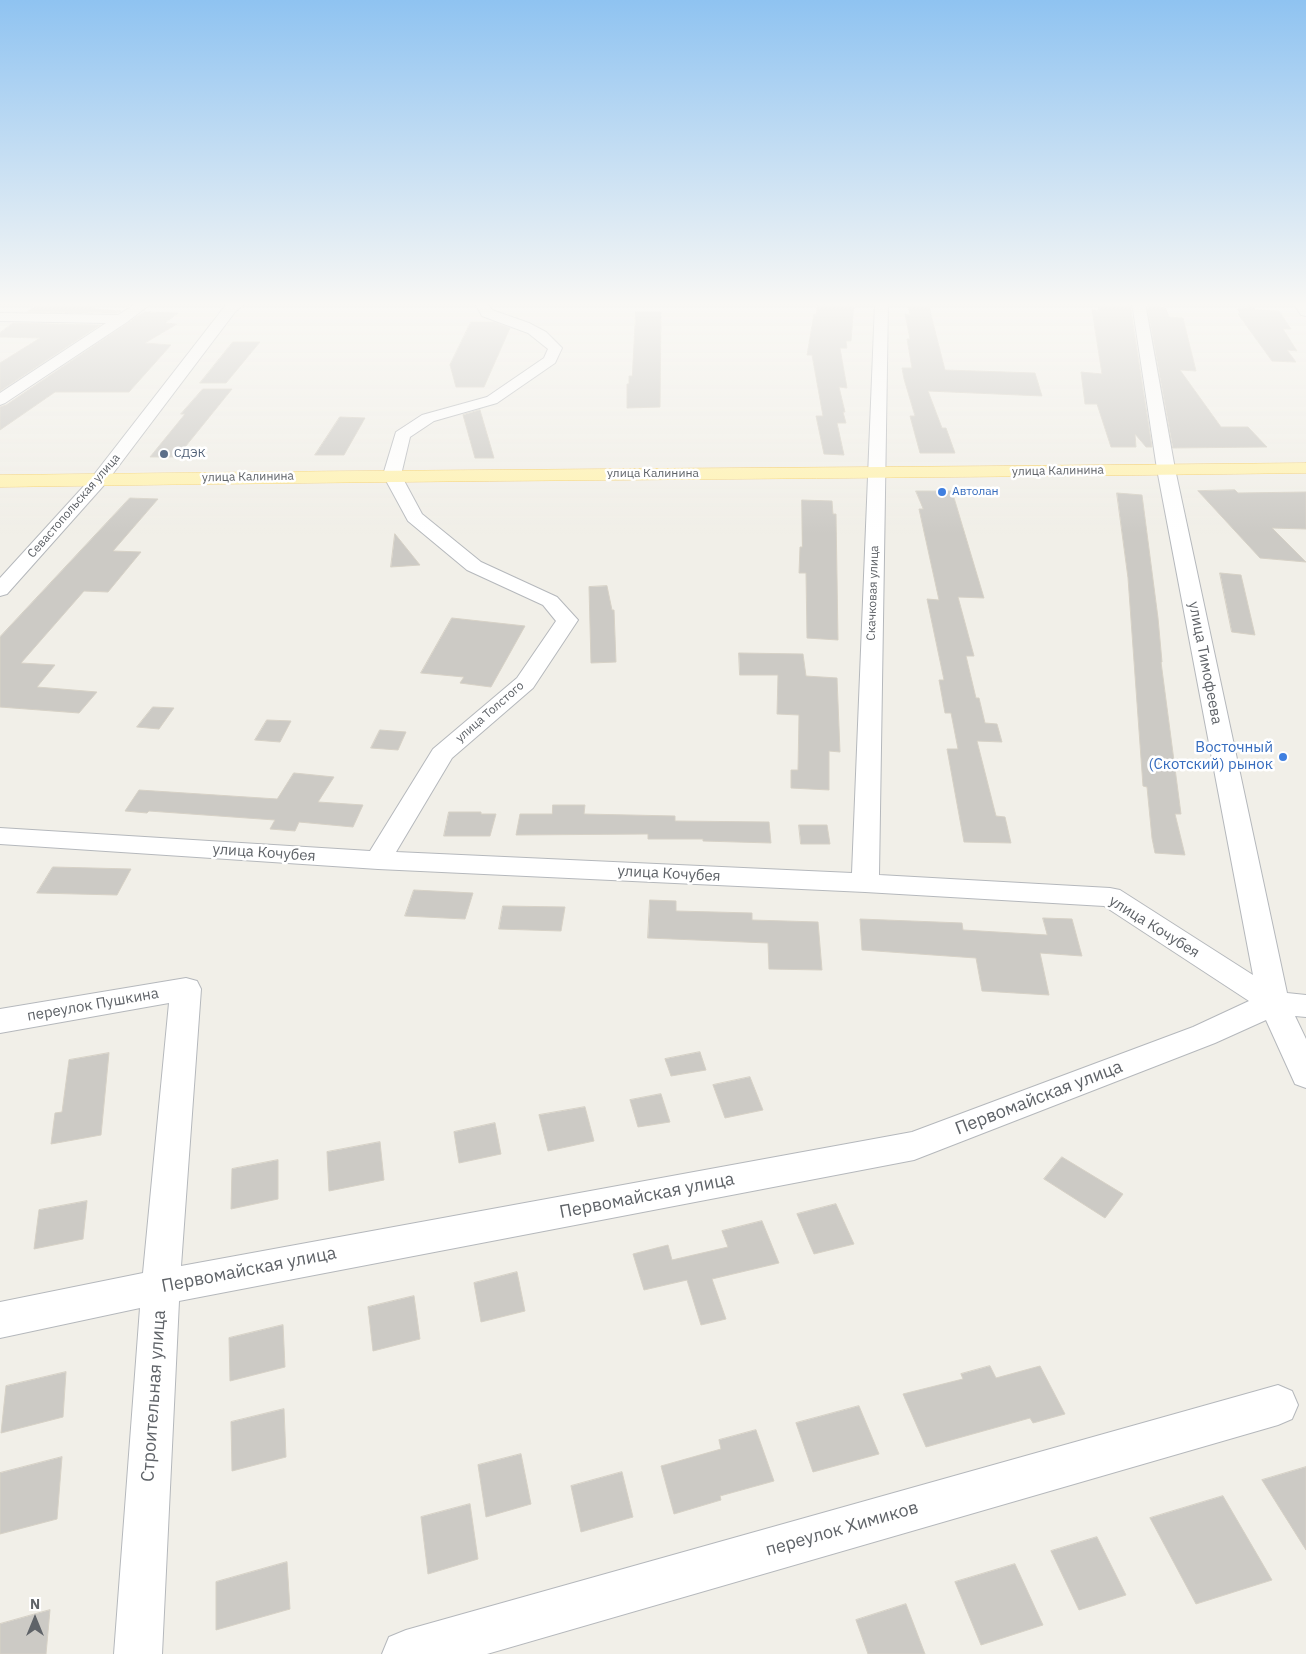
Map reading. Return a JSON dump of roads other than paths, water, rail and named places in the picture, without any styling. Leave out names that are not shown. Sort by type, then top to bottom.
[{"type":"main road","name":"улица Калинина","points":[[0,481],[392,475],[876,473],[1306,468]]},
{"type":"street","points":[[0,400],[30,380]]},
{"type":"street","name":"Севастопольская улица","points":[[0,590],[99,480],[175,380]]},
{"type":"street","points":[[392,475],[402,435],[428,418],[492,400],[521,380]]},
{"type":"street","name":"Скачковая улица","points":[[865,883],[879,380]]},
{"type":"street","name":"улица Тимофеева","points":[[1152,380],[1166,469],[1306,1074]]},
{"type":"street","name":"улица Толстого","points":[[378,860],[442,754],[525,683],[567,620],[550,601],[474,566],[415,517],[392,475]]},
{"type":"street","name":"улица Кочубея","points":[[0,836],[378,860],[865,883],[1110,897],[1290,1004]]},
{"type":"street","name":"переулок Пушкина","points":[[0,1021],[186,989]]},
{"type":"street","name":"Строительная улица","points":[[138,1654],[161,1287],[186,989]]},
{"type":"street","name":"Первомайская улица","points":[[0,1320],[161,1287],[914,1146],[1290,1004]]},
{"type":"street","name":"переулок Химиков","points":[[406,1654],[1278,1405]]},
{"type":"place","name":"СДЭК","points":[[164,454]]},
{"type":"place","name":"Автолан","points":[[942,492]]},
{"type":"place","name":"Восточный (Скотский) рынок","points":[[1283,757]]}]
